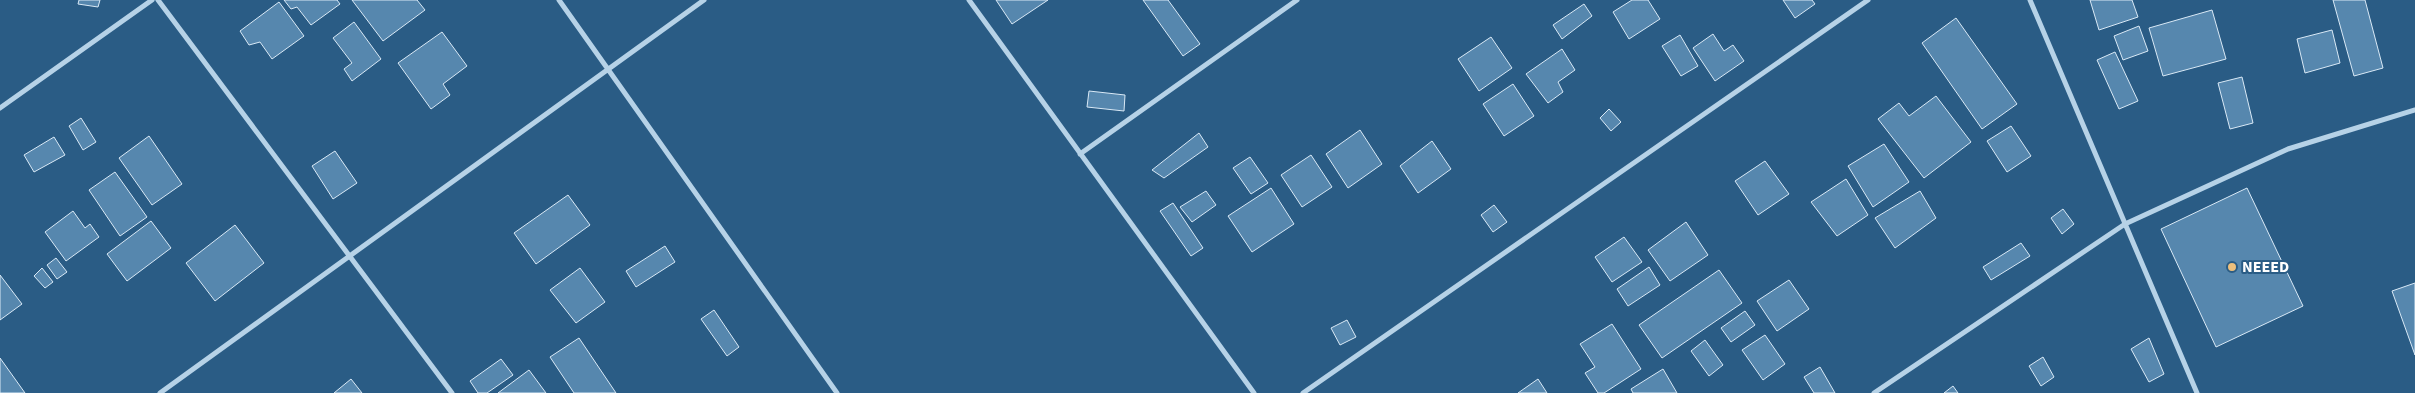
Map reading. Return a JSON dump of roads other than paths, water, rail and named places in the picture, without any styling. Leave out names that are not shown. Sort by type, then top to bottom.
[{"type":"street","points":[[0,108],[152,0]]},
{"type":"street","points":[[158,0],[452,393]]},
{"type":"street","points":[[559,0],[837,393]]},
{"type":"street","points":[[160,393],[609,71],[704,0]]},
{"type":"street","points":[[969,0],[1254,393]]},
{"type":"street","points":[[1080,154],[1297,0]]},
{"type":"street","points":[[1304,393],[1868,0]]},
{"type":"street","points":[[2030,0],[2197,393]]},
{"type":"street","points":[[1874,393],[2125,224],[2288,149],[2415,110]]},
{"type":"place","name":"NEEED","points":[[2232,267]]}]
